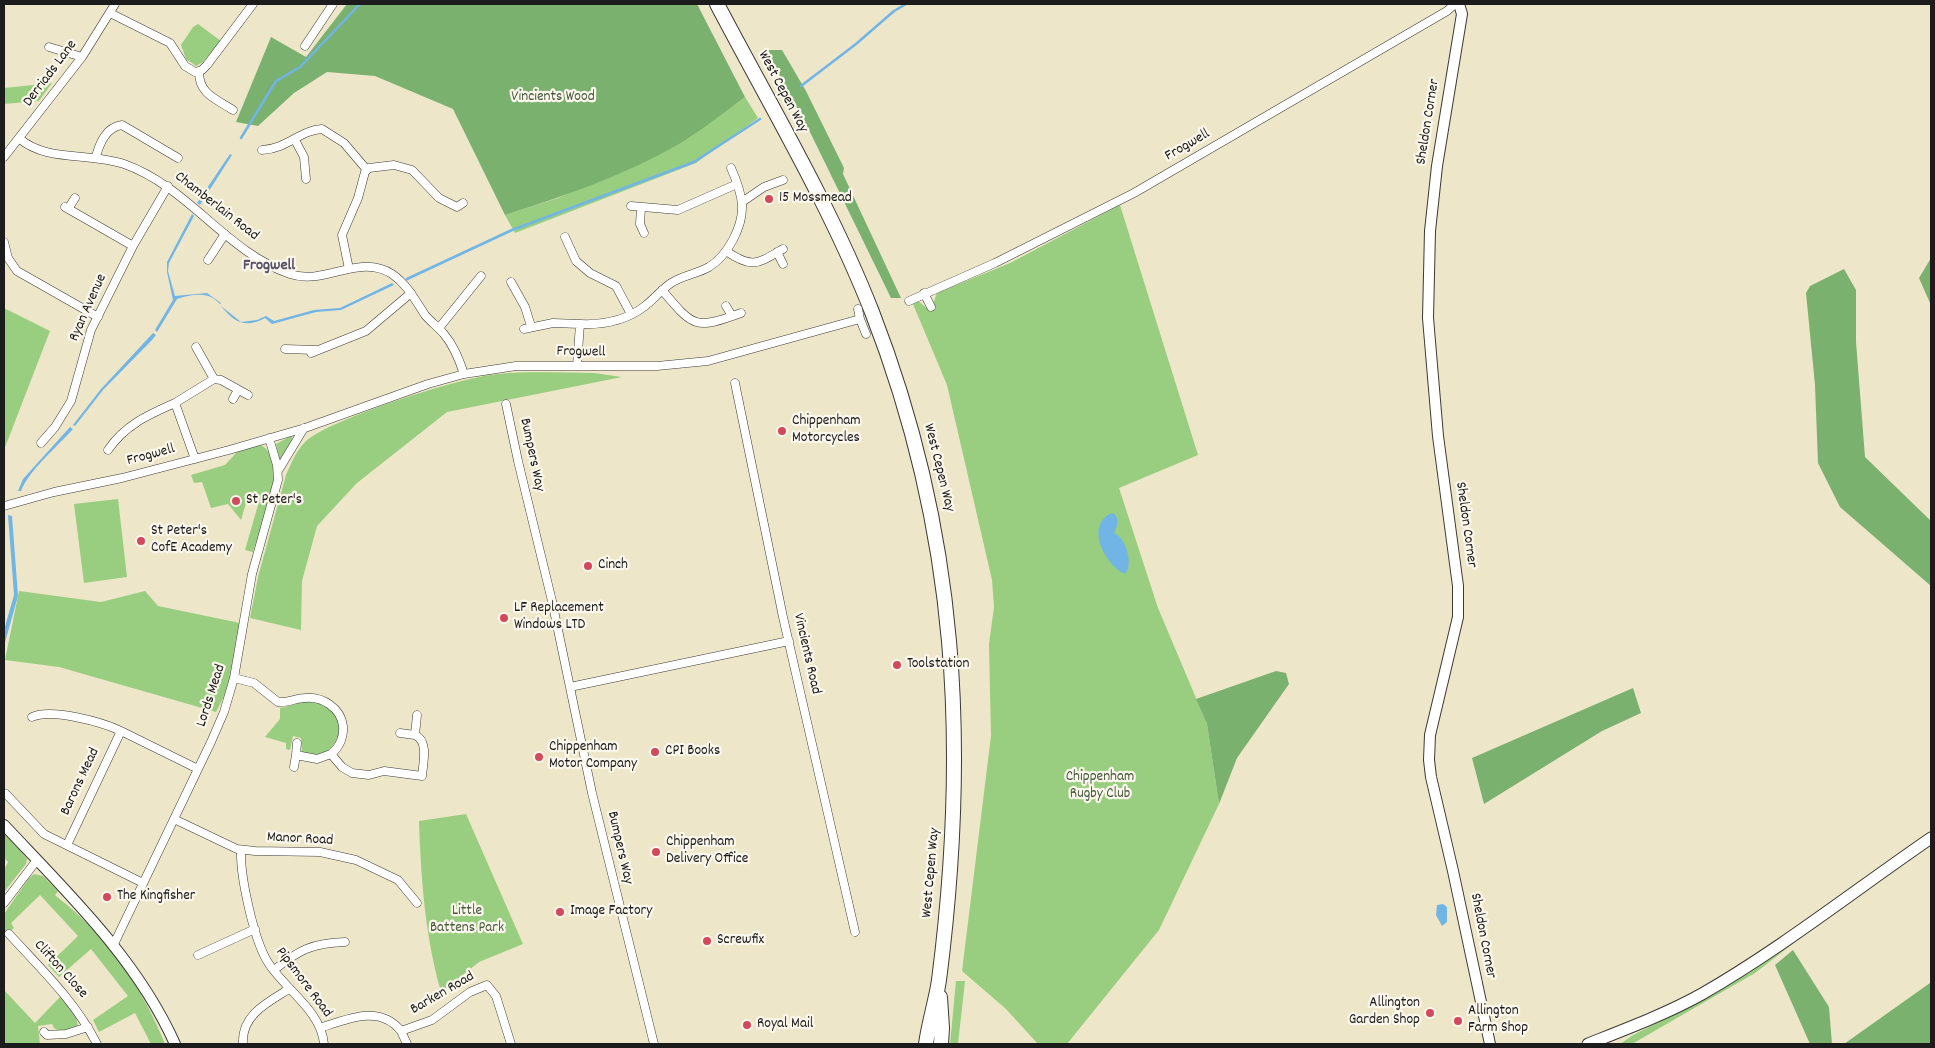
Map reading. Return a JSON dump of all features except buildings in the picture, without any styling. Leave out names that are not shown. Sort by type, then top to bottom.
[{"type":"highway","name":"West Cepen Way","points":[[717,4],[812,184],[868,303],[907,414],[933,515],[949,622],[954,726],[952,836],[938,982],[926,1044]]},
{"type":"highway","name":"West Cepen Way","points":[[938,982],[942,1028],[941,1044]]},
{"type":"main road","points":[[1588,1044],[1657,1016],[1702,994],[1790,938],[1931,838]]},
{"type":"street","name":"Derriads Lane","points":[[4,157],[20,139],[82,57],[115,4]]},
{"type":"street","points":[[110,13],[170,44],[185,66],[192,71],[199,72],[205,68],[225,44],[253,4]]},
{"type":"street","points":[[305,46],[333,4]]},
{"type":"street","name":"Frogwell","points":[[909,301],[995,263],[1134,193],[1349,70],[1457,4]]},
{"type":"street","name":"Sheldon Corner","points":[[1457,4],[1462,14],[1437,166],[1431,222],[1428,318],[1438,436],[1458,586],[1458,617],[1430,735],[1429,760],[1431,777],[1454,871],[1477,990],[1490,1044]]},
{"type":"street","points":[[54,51],[82,57]]},
{"type":"street","points":[[199,72],[200,83],[206,93],[233,110]]},
{"type":"street","points":[[96,156],[106,134],[114,127],[122,125],[172,158]]},
{"type":"street","points":[[266,152],[295,140],[314,129],[327,130],[344,143],[367,170]]},
{"type":"street","name":"Chamberlain Road","points":[[20,139],[38,151],[96,156],[130,166],[168,186],[225,234],[255,256],[295,276],[324,276],[367,266],[381,268],[399,280],[411,292],[425,315],[439,328],[456,352],[464,374]]},
{"type":"street","points":[[295,140],[304,157],[304,174]]},
{"type":"street","points":[[367,170],[394,165],[405,167],[419,175],[439,198],[459,208]]},
{"type":"street","points":[[516,285],[526,308],[527,327],[558,323],[606,322],[631,314],[681,278],[707,268],[726,251],[739,224],[742,202],[732,168]]},
{"type":"street","points":[[348,269],[340,231],[358,198],[367,170]]},
{"type":"street","points":[[742,202],[764,187],[783,180]]},
{"type":"street","points":[[631,206],[678,210],[737,184]]},
{"type":"street","name":"Ryan Avenue","points":[[41,443],[55,427],[71,401],[86,345],[98,317],[133,246],[168,186]]},
{"type":"street","points":[[75,198],[67,208],[133,246]]},
{"type":"street","points":[[641,208],[640,224],[644,233]]},
{"type":"street","points":[[208,260],[215,254],[225,234]]},
{"type":"street","points":[[565,238],[572,247],[576,261],[584,268],[618,288],[631,314]]},
{"type":"street","points":[[4,242],[8,258],[17,271],[98,317]]},
{"type":"street","points":[[726,251],[751,264],[780,251],[783,264]]},
{"type":"street","points":[[439,328],[481,276]]},
{"type":"street","points":[[662,290],[680,312],[694,322],[713,323],[741,312]]},
{"type":"street","points":[[285,348],[314,352],[366,331],[411,292]]},
{"type":"street","points":[[924,293],[931,307]]},
{"type":"street","points":[[726,306],[732,316]]},
{"type":"street","points":[[858,309],[866,334]]},
{"type":"street","name":"Frogwell","points":[[4,506],[54,492],[122,478],[305,428],[464,374],[508,367],[657,366],[708,361],[860,319]]},
{"type":"street","points":[[577,366],[580,324]]},
{"type":"street","points":[[196,347],[214,379]]},
{"type":"street","points":[[108,450],[118,435],[132,424],[176,403],[214,379],[221,380],[248,395]]},
{"type":"street","name":"Vincients Road","points":[[735,382],[789,641],[855,932]]},
{"type":"street","points":[[233,399],[238,390]]},
{"type":"street","points":[[176,403],[195,459]]},
{"type":"street","name":"Bumpers Way","points":[[506,404],[596,810],[654,1044]]},
{"type":"street","points":[[278,471],[305,428]]},
{"type":"street","name":"Lords Mead","points":[[113,946],[224,712],[234,678],[252,574],[278,480],[278,471],[269,438]]},
{"type":"street","points":[[570,686],[789,641]]},
{"type":"street","points":[[234,678],[254,683],[278,702],[311,698],[332,706],[340,716],[343,728],[340,744],[331,754],[317,759],[296,755]]},
{"type":"street","points":[[32,717],[43,713],[54,714],[104,724],[198,770]]},
{"type":"street","points":[[415,735],[417,715]]},
{"type":"street","name":"Barons Mead","points":[[67,845],[121,732]]},
{"type":"street","points":[[400,733],[415,735],[420,738],[423,744],[421,786]]},
{"type":"street","points":[[294,767],[297,743]]},
{"type":"street","points":[[331,754],[342,767],[352,773],[369,776],[384,771],[422,776]]},
{"type":"street","points":[[6,794],[44,834],[143,883]]},
{"type":"street","name":"Manor Road","points":[[174,819],[226,846],[241,850],[314,851],[356,860],[398,880],[417,903]]},
{"type":"street","points":[[4,825],[113,946],[144,986],[174,1044]]},
{"type":"street","name":"Pipsmore Road","points":[[241,850],[242,870],[255,929],[263,953],[274,970],[320,1028],[324,1044]]},
{"type":"street","points":[[4,903],[37,860]]},
{"type":"street","points":[[198,955],[255,929]]},
{"type":"street","name":"Clifton Close","points":[[8,934],[66,997],[88,1027],[97,1044]]},
{"type":"street","points":[[274,970],[308,947],[323,943],[345,942]]},
{"type":"street","name":"Barken Road","points":[[320,1028],[357,1016],[369,1015],[387,1019],[402,1031],[427,1023],[474,990],[489,982],[511,1044]]},
{"type":"street","points":[[243,1044],[245,1027],[251,1016],[260,1007],[289,989]]},
{"type":"street","points":[[44,1032],[47,1035],[55,1036],[88,1027]]},
{"type":"street","points":[[402,1031],[407,1044]]},
{"type":"green space","name":"Vincients Wood","points":[[347,4],[697,4],[745,97],[679,144],[637,166],[594,184],[505,215],[453,109],[375,76],[327,72],[294,93],[258,126],[236,122],[271,37],[306,57]]},
{"type":"green space","points":[[198,24],[221,41],[203,62],[196,66],[186,59],[181,45],[193,27]]},
{"type":"green space","points":[[766,50],[782,50],[806,91],[844,168],[843,174],[901,298],[891,298],[809,130]]},
{"type":"green space","points":[[52,83],[39,101],[4,104],[4,88]]},
{"type":"green space","points":[[745,97],[758,118],[696,163],[515,233],[505,215],[558,198],[679,143]]},
{"type":"green space","name":"Chippenham Rugby Club","points":[[1120,205],[1198,455],[1119,488],[1158,608],[1207,724],[1219,804],[1159,930],[1067,1044],[1038,1044],[1006,1009],[962,971],[991,736],[989,644],[994,607],[992,580],[947,385],[913,304],[918,301],[927,308],[933,304],[937,293],[1010,263]]},
{"type":"green space","points":[[1931,258],[1931,303],[1930,303],[1919,278]]},
{"type":"green space","points":[[1844,269],[1856,290],[1856,342],[1865,457],[1931,521],[1931,586],[1840,507],[1818,463],[1815,385],[1806,293],[1810,286]]},
{"type":"green space","points":[[4,308],[50,331],[4,450]]},
{"type":"green space","points":[[511,373],[594,373],[622,377],[447,412],[357,483],[317,526],[302,581],[301,630],[250,618],[258,577],[286,475],[296,453],[305,442],[341,422],[368,411],[457,382]]},
{"type":"green space","points":[[291,436],[293,439],[280,462],[276,444]]},
{"type":"green space","points":[[261,445],[270,453],[274,465],[274,480],[267,512],[253,552],[245,550],[260,498],[248,496],[241,520],[228,504],[211,508],[202,482],[194,483],[191,475],[225,465],[237,452]]},
{"type":"green space","points":[[118,499],[127,577],[84,583],[74,504]]},
{"type":"green space","points":[[19,591],[101,602],[145,591],[158,606],[240,623],[233,679],[216,712],[59,667],[5,660]]},
{"type":"green space","points":[[1276,671],[1286,673],[1289,684],[1237,758],[1219,804],[1207,724],[1196,699]]},
{"type":"green space","points":[[1633,688],[1641,713],[1602,731],[1484,804],[1472,758]]},
{"type":"green space","points":[[307,701],[325,706],[335,714],[339,725],[338,736],[333,745],[325,752],[314,755],[302,752],[301,738],[293,736],[290,750],[286,749],[286,743],[265,737],[280,719],[280,708]]},
{"type":"green space","name":"Little Battens Park","points":[[466,814],[523,944],[479,962],[441,992],[431,950],[425,907],[419,821]]},
{"type":"green space","points":[[4,831],[27,859],[26,864],[4,892],[4,870],[8,862],[4,858]]},
{"type":"green space","points":[[34,874],[43,876],[58,891],[55,895],[82,918],[111,951],[136,986],[157,1024],[165,1044],[151,1044],[135,1013],[99,1032],[93,1020],[128,996],[91,949],[59,977],[48,965],[78,936],[40,895],[11,923],[14,928],[4,936],[4,914],[29,878]]},
{"type":"green space","points":[[1812,929],[1755,973],[1632,1044],[1620,1044],[1633,1035],[1713,995]]},
{"type":"green space","points":[[1793,950],[1829,1007],[1832,1044],[1810,1044],[1775,965]]},
{"type":"green space","points":[[956,981],[965,981],[958,1044],[950,1044]]},
{"type":"green space","points":[[1930,983],[1931,1044],[1844,1044]]},
{"type":"green space","points":[[4,990],[35,1023],[60,997],[76,1016],[78,1027],[60,1032],[52,1024],[38,1026],[40,1044],[4,1044]]},
{"type":"water","points":[[230,154],[232,155],[200,205],[197,203]]},
{"type":"water","points":[[192,214],[194,216],[169,263],[168,271],[175,296],[207,293],[221,303],[206,295],[177,299],[157,332],[155,330],[173,300],[167,272],[167,262]]},
{"type":"water","points":[[392,283],[394,285],[341,310],[316,312],[272,324],[265,318],[252,323],[240,322],[235,320],[221,306],[241,322],[257,320],[266,316],[274,321],[314,310],[340,308]]},
{"type":"water","points":[[153,333],[156,335],[152,340],[103,390],[75,426],[73,425],[101,389]]},
{"type":"water","points":[[70,427],[73,429],[30,475],[21,491],[18,491],[23,479]]},
{"type":"water","points":[[1112,513],[1117,517],[1114,533],[1122,540],[1129,558],[1128,570],[1125,574],[1111,562],[1100,545],[1099,526]]},
{"type":"water","points":[[8,515],[12,516],[18,596],[4,646],[4,630],[14,595]]},
{"type":"water","points":[[1443,904],[1447,907],[1447,922],[1442,926],[1436,915],[1437,905]]},
{"type":"waterway","points":[[241,138],[276,81],[300,67],[360,4]]},
{"type":"waterway","points":[[801,86],[856,44],[894,11],[906,4]]},
{"type":"waterway","points":[[407,279],[512,230],[694,162],[760,119]]},
{"type":"place","name":"15 Mossmead","points":[[769,199]]},
{"type":"place","name":"Chippenham Motorcycles","points":[[782,431]]},
{"type":"place","name":"St Peter's","points":[[236,501]]},
{"type":"place","name":"St Peter's CofE Academy","points":[[141,541]]},
{"type":"place","name":"Cinch","points":[[588,566]]},
{"type":"place","name":"LF Replacement Windows LTD","points":[[504,618]]},
{"type":"place","name":"Toolstation","points":[[897,665]]},
{"type":"place","name":"CPI Books","points":[[655,752]]},
{"type":"place","name":"Chippenham Motor Company","points":[[539,757]]},
{"type":"place","name":"Chippenham Delivery Office","points":[[656,852]]},
{"type":"place","name":"The Kingfisher","points":[[107,897]]},
{"type":"place","name":"Image Factory","points":[[560,912]]},
{"type":"place","name":"Screwfix","points":[[707,941]]},
{"type":"place","name":"Allington Garden Shop","points":[[1430,1013]]},
{"type":"place","name":"Allington Farm Shop","points":[[1458,1021]]},
{"type":"place","name":"Royal Mail","points":[[747,1025]]},
{"type":"district","name":"Frogwell","points":[[269,267]]}]
